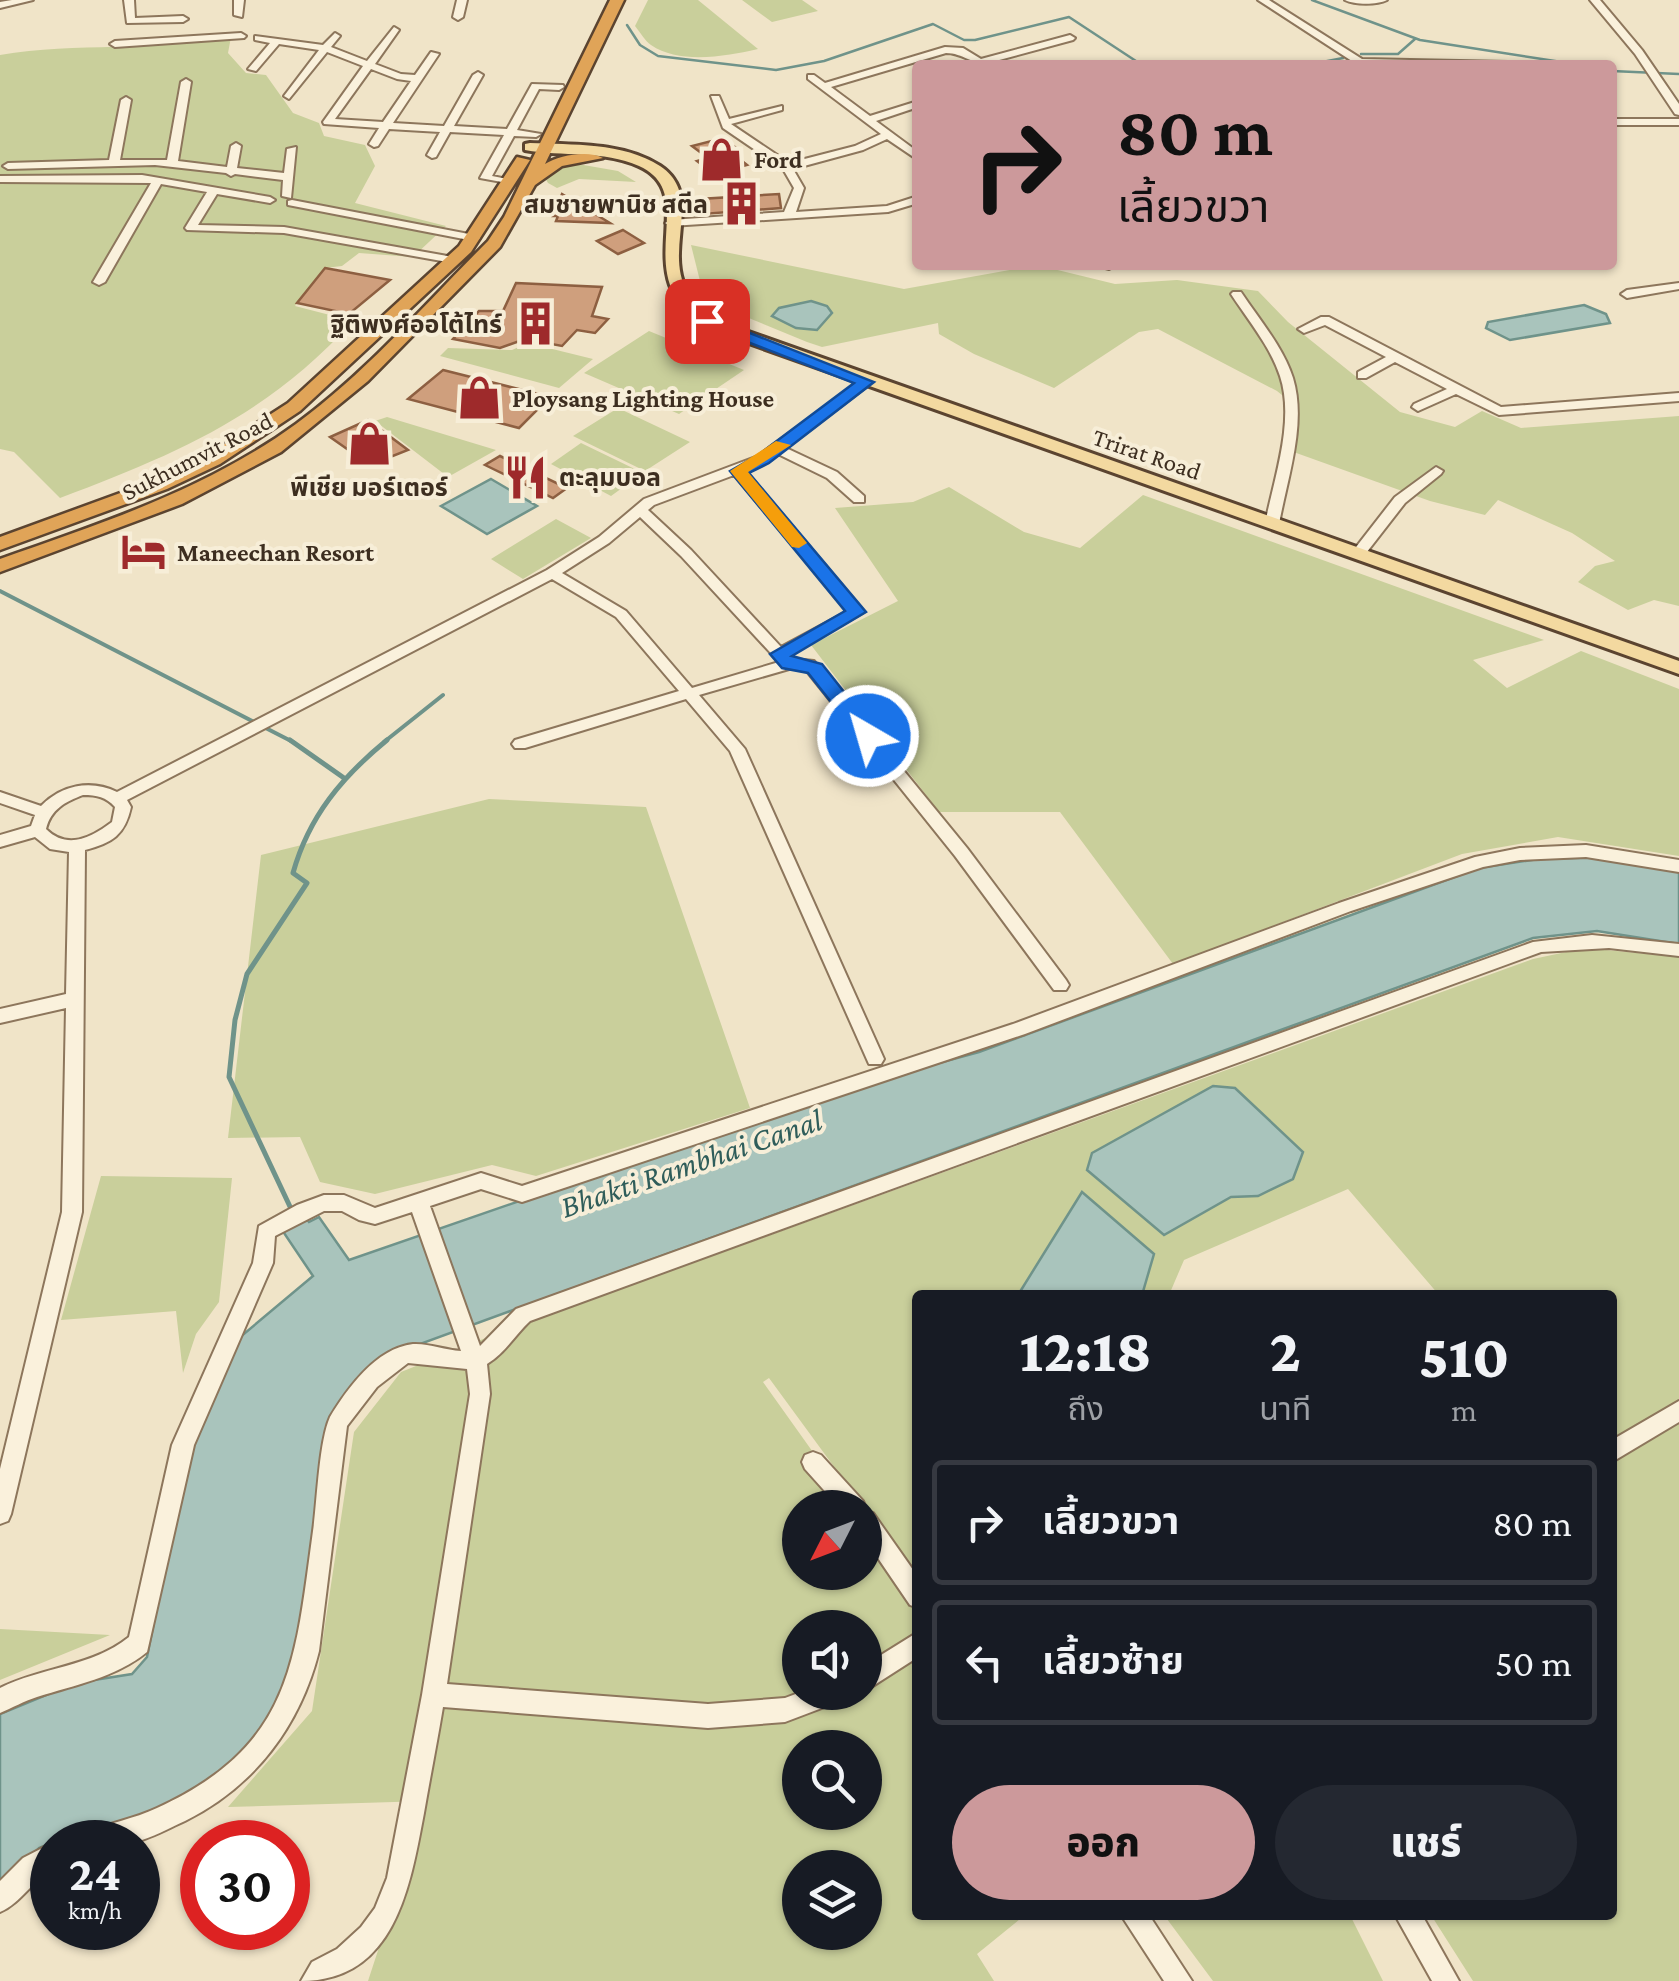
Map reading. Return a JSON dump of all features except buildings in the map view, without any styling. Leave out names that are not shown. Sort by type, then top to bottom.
[{"type":"highway","name":"Sukhumvit Road","points":[[0,566],[122,522],[215,480],[273,449],[323,410],[494,244],[559,87],[601,0]]},
{"type":"highway","name":"Sukhumvit Road","points":[[535,147],[562,112],[617,0]]},
{"type":"highway","points":[[562,112],[567,136],[597,155]]},
{"type":"highway","points":[[518,184],[558,162],[597,155]]},
{"type":"highway","name":"Sukhumvit Road","points":[[0,544],[160,485],[213,460],[294,408],[453,260],[518,184]]},
{"type":"highway","points":[[384,324],[408,328]]},
{"type":"main road","name":"Trirat Road","points":[[535,147],[597,155],[649,177],[664,193],[671,223],[670,276],[686,304],[744,338],[1679,668]]},
{"type":"street","points":[[0,5],[28,0]]},
{"type":"street","points":[[129,0],[130,21],[184,19]]},
{"type":"street","points":[[182,40],[185,0]]},
{"type":"street","points":[[239,0],[239,15]]},
{"type":"street","points":[[458,18],[462,0]]},
{"type":"street","points":[[1263,0],[1357,60]]},
{"type":"street","points":[[1350,0],[1382,0]]},
{"type":"street","points":[[1595,0],[1679,112]]},
{"type":"street","points":[[394,30],[328,122],[510,133],[535,147]]},
{"type":"street","points":[[115,44],[241,36]]},
{"type":"street","points":[[288,96],[335,36]]},
{"type":"street","points":[[258,38],[325,48],[400,77],[418,78]]},
{"type":"street","points":[[996,60],[1070,38]]},
{"type":"street","points":[[253,69],[277,41]]},
{"type":"street","points":[[824,86],[945,50],[960,50],[976,60]]},
{"type":"street","points":[[374,144],[434,54]]},
{"type":"street","points":[[432,155],[478,75]]},
{"type":"street","points":[[811,77],[912,150]]},
{"type":"street","points":[[172,163],[186,82]]},
{"type":"street","points":[[518,184],[485,178],[536,86],[559,87]]},
{"type":"street","points":[[715,98],[725,123],[787,167],[799,188],[789,215]]},
{"type":"street","points":[[114,162],[126,100]]},
{"type":"street","points":[[868,120],[912,106]]},
{"type":"street","points":[[725,123],[778,108]]},
{"type":"street","points":[[1617,122],[1679,122]]},
{"type":"street","points":[[787,167],[859,148],[888,135]]},
{"type":"street","points":[[231,172],[236,146]]},
{"type":"street","points":[[289,200],[292,150]]},
{"type":"street","points":[[8,166],[172,163],[289,177]]},
{"type":"street","points":[[0,179],[158,180],[272,203],[289,200],[474,238]]},
{"type":"street","points":[[99,282],[158,180]]},
{"type":"street","points":[[213,192],[191,228],[284,230],[453,260]]},
{"type":"street","points":[[671,223],[888,208],[912,201]]},
{"type":"street","points":[[256,229],[272,203]]},
{"type":"street","points":[[1627,294],[1679,286]]},
{"type":"street","points":[[1237,294],[1276,356],[1289,387],[1290,408],[1272,524]]},
{"type":"street","points":[[1304,329],[1325,320],[1499,411],[1679,397]]},
{"type":"street","points":[[1362,375],[1395,357]]},
{"type":"street","points":[[118,798],[552,573],[663,495],[738,471],[777,449],[866,382]]},
{"type":"street","points":[[1418,407],[1456,388]]},
{"type":"street","points":[[777,449],[832,475],[860,498]]},
{"type":"street","points":[[1358,554],[1400,500],[1436,470]]},
{"type":"street","points":[[520,744],[690,695],[784,659],[857,612],[738,471]]},
{"type":"street","points":[[640,510],[686,553],[784,659],[815,668],[1060,984]]},
{"type":"street","points":[[552,573],[620,614],[737,749],[875,1058]]},
{"type":"street","points":[[82,790],[110,792],[123,807],[119,825],[108,835],[77,847],[49,843],[38,830],[42,812],[53,802],[82,790]]},
{"type":"street","points":[[0,798],[42,812]]},
{"type":"street","points":[[0,841],[38,830]]},
{"type":"street","points":[[0,1514],[72,1212],[77,847]]},
{"type":"street","points":[[0,1701],[66,1674],[127,1657],[138,1644],[183,1445],[263,1262],[266,1232],[324,1202],[346,1203],[367,1216],[422,1210],[482,1182],[522,1194],[1019,1029],[1344,907],[1482,862],[1520,854],[1586,851],[1679,866]]},
{"type":"street","points":[[160,1822],[192,1806],[228,1780],[279,1722],[299,1680],[306,1652],[337,1424],[350,1399],[392,1363],[410,1354],[494,1346],[523,1315],[1539,946],[1567,940],[1607,941],[1679,950]]},
{"type":"street","points":[[0,1016],[75,999]]},
{"type":"street","points":[[314,1981],[321,1971],[346,1958],[370,1936],[385,1916],[399,1878],[434,1695],[480,1394],[471,1350],[422,1210]]},
{"type":"street","points":[[1617,1449],[1679,1411]]},
{"type":"street","points":[[813,1462],[839,1490]]},
{"type":"street","points":[[882,1545],[912,1588]]},
{"type":"street","points":[[882,1667],[912,1647]]},
{"type":"street","points":[[434,1695],[708,1716],[785,1710]]},
{"type":"street","points":[[0,1900],[30,1870]]},
{"type":"street","points":[[1137,1920],[1180,1981]]},
{"type":"street","points":[[1411,1920],[1446,1981]]},
{"type":"green space","points":[[648,0],[698,0],[758,49],[704,57],[663,51],[649,43],[635,26]]},
{"type":"green space","points":[[742,0],[802,0],[818,11],[772,22]]},
{"type":"green space","points":[[231,37],[228,53],[246,73],[266,75],[293,113],[319,123],[324,136],[365,145],[375,166],[355,203],[446,226],[413,257],[359,253],[342,266],[325,268],[295,306],[353,321],[287,383],[253,407],[181,448],[60,498],[14,452],[0,449],[0,55]]},
{"type":"green space","points":[[572,163],[618,171],[636,182],[579,179],[557,188],[548,183],[545,178],[554,168]]},
{"type":"green space","points":[[691,245],[904,289],[1009,270],[1058,270],[1115,284],[1177,280],[1258,291],[1288,322],[1400,412],[1455,427],[1482,411],[1521,428],[1679,416],[1679,606],[1654,600],[1628,610],[1578,582],[1595,566],[1615,561],[1572,533],[1498,500],[1485,515],[1430,501],[1288,450],[1293,404],[1277,391],[1158,329],[1139,332],[1054,388],[974,354],[939,334],[938,323],[822,347],[717,305],[702,289]]},
{"type":"green space","points":[[649,331],[744,370],[679,414],[584,373]]},
{"type":"green space","points":[[528,343],[593,359],[559,388],[440,356],[448,348],[512,350]]},
{"type":"green space","points":[[618,408],[690,442],[645,471],[573,436]]},
{"type":"green space","points":[[387,417],[496,450],[448,477],[375,421]]},
{"type":"green space","points":[[581,443],[643,473],[611,496],[551,464]]},
{"type":"green space","points":[[949,487],[1024,532],[1080,548],[1143,495],[1544,640],[1473,660],[1507,688],[1581,651],[1679,689],[1679,856],[1558,837],[1462,854],[1173,964],[1060,812],[939,812],[811,645],[898,601],[835,508],[913,502]]},
{"type":"green space","points":[[556,519],[591,538],[523,579],[491,559]]},
{"type":"green space","points":[[489,799],[646,807],[750,1108],[536,1176],[492,1165],[375,1194],[320,1182],[300,1137],[228,1138],[261,855]]},
{"type":"green space","points":[[1585,948],[1679,957],[1679,1981],[1473,1981],[1434,1920],[1617,1920],[1617,1290],[1435,1290],[1348,1189],[1184,1260],[1171,1290],[912,1290],[912,1573],[882,1532],[882,1490],[851,1490],[769,1378],[763,1382],[840,1490],[782,1490],[782,1590],[882,1590],[882,1549],[912,1592],[912,1920],[1019,1920],[977,1954],[994,1981],[368,1981],[427,1801],[228,1807],[312,1711],[354,1432],[401,1372],[488,1337],[1533,959]]},
{"type":"green space","points":[[101,1176],[232,1178],[219,1302],[196,1334],[183,1373],[176,1311],[61,1320]]},
{"type":"green space","points":[[0,1629],[110,1635],[0,1680]]},
{"type":"green space","points":[[1168,1920],[1352,1920],[1383,1981],[1213,1981]]},
{"type":"water","points":[[811,301],[827,306],[832,313],[817,330],[796,328],[772,316],[779,308]]},
{"type":"water","points":[[1584,305],[1606,314],[1610,323],[1510,340],[1486,328],[1488,322]]},
{"type":"water","points":[[491,479],[537,506],[487,534],[441,506]]},
{"type":"water","name":"Bhakti Rambhai Canal","points":[[1610,857],[1679,871],[1679,944],[1597,931],[1533,938],[387,1356],[356,1380],[336,1411],[297,1659],[263,1733],[202,1792],[135,1820],[30,1820],[30,1857],[0,1887],[0,1714],[75,1683],[132,1674],[147,1657],[190,1442],[239,1338],[313,1276],[282,1230],[305,1217],[309,1222],[319,1217],[349,1260],[840,1090],[979,1052],[1479,868],[1538,859]]},
{"type":"water","points":[[1213,1086],[1235,1088],[1303,1152],[1293,1179],[1258,1196],[1231,1197],[1164,1235],[1087,1170],[1092,1153]]},
{"type":"water","points":[[1082,1192],[1154,1254],[1143,1290],[1021,1290]]},
{"type":"waterway","points":[[1312,0],[1420,40],[1549,60]]},
{"type":"waterway","points":[[627,25],[640,45],[658,56],[776,70],[824,61],[933,24],[964,40],[975,40],[1069,17],[1134,60]]},
{"type":"waterway","points":[[1361,54],[1398,54],[1415,39]]},
{"type":"waterway","points":[[1333,60],[1343,58]]},
{"type":"waterway","points":[[1617,71],[1679,74]]},
{"type":"waterway","points":[[0,591],[292,742]]},
{"type":"waterway","points":[[384,742],[443,695]]},
{"type":"waterway","points":[[293,1213],[229,1077],[235,1020],[247,974],[307,883],[293,873],[308,833],[342,783],[387,740]]},
{"type":"waterway","points":[[292,742],[344,778]]},
{"type":"slow traffic","points":[[782,445],[738,471],[799,543]]},
{"type":"place","name":"Ford","points":[[721,159]]},
{"type":"place","name":"สมชายพานิช สตีล","points":[[741,204]]},
{"type":"place","name":"ฐิติพงศ์ออโต้ไทร์","points":[[535,324]]},
{"type":"place","name":"Ploysang Lighting House","points":[[479,398]]},
{"type":"place","name":"พีเชีย มอร์เตอร์","points":[[369,443]]},
{"type":"place","name":"ตะลุมบอล","points":[[526,477]]},
{"type":"place","name":"Maneechan Resort","points":[[144,552]]},
{"type":"route","points":[[707,321],[866,382],[764,459],[738,471],[857,612],[780,654],[788,664],[803,662],[815,668],[868,736]]}]
